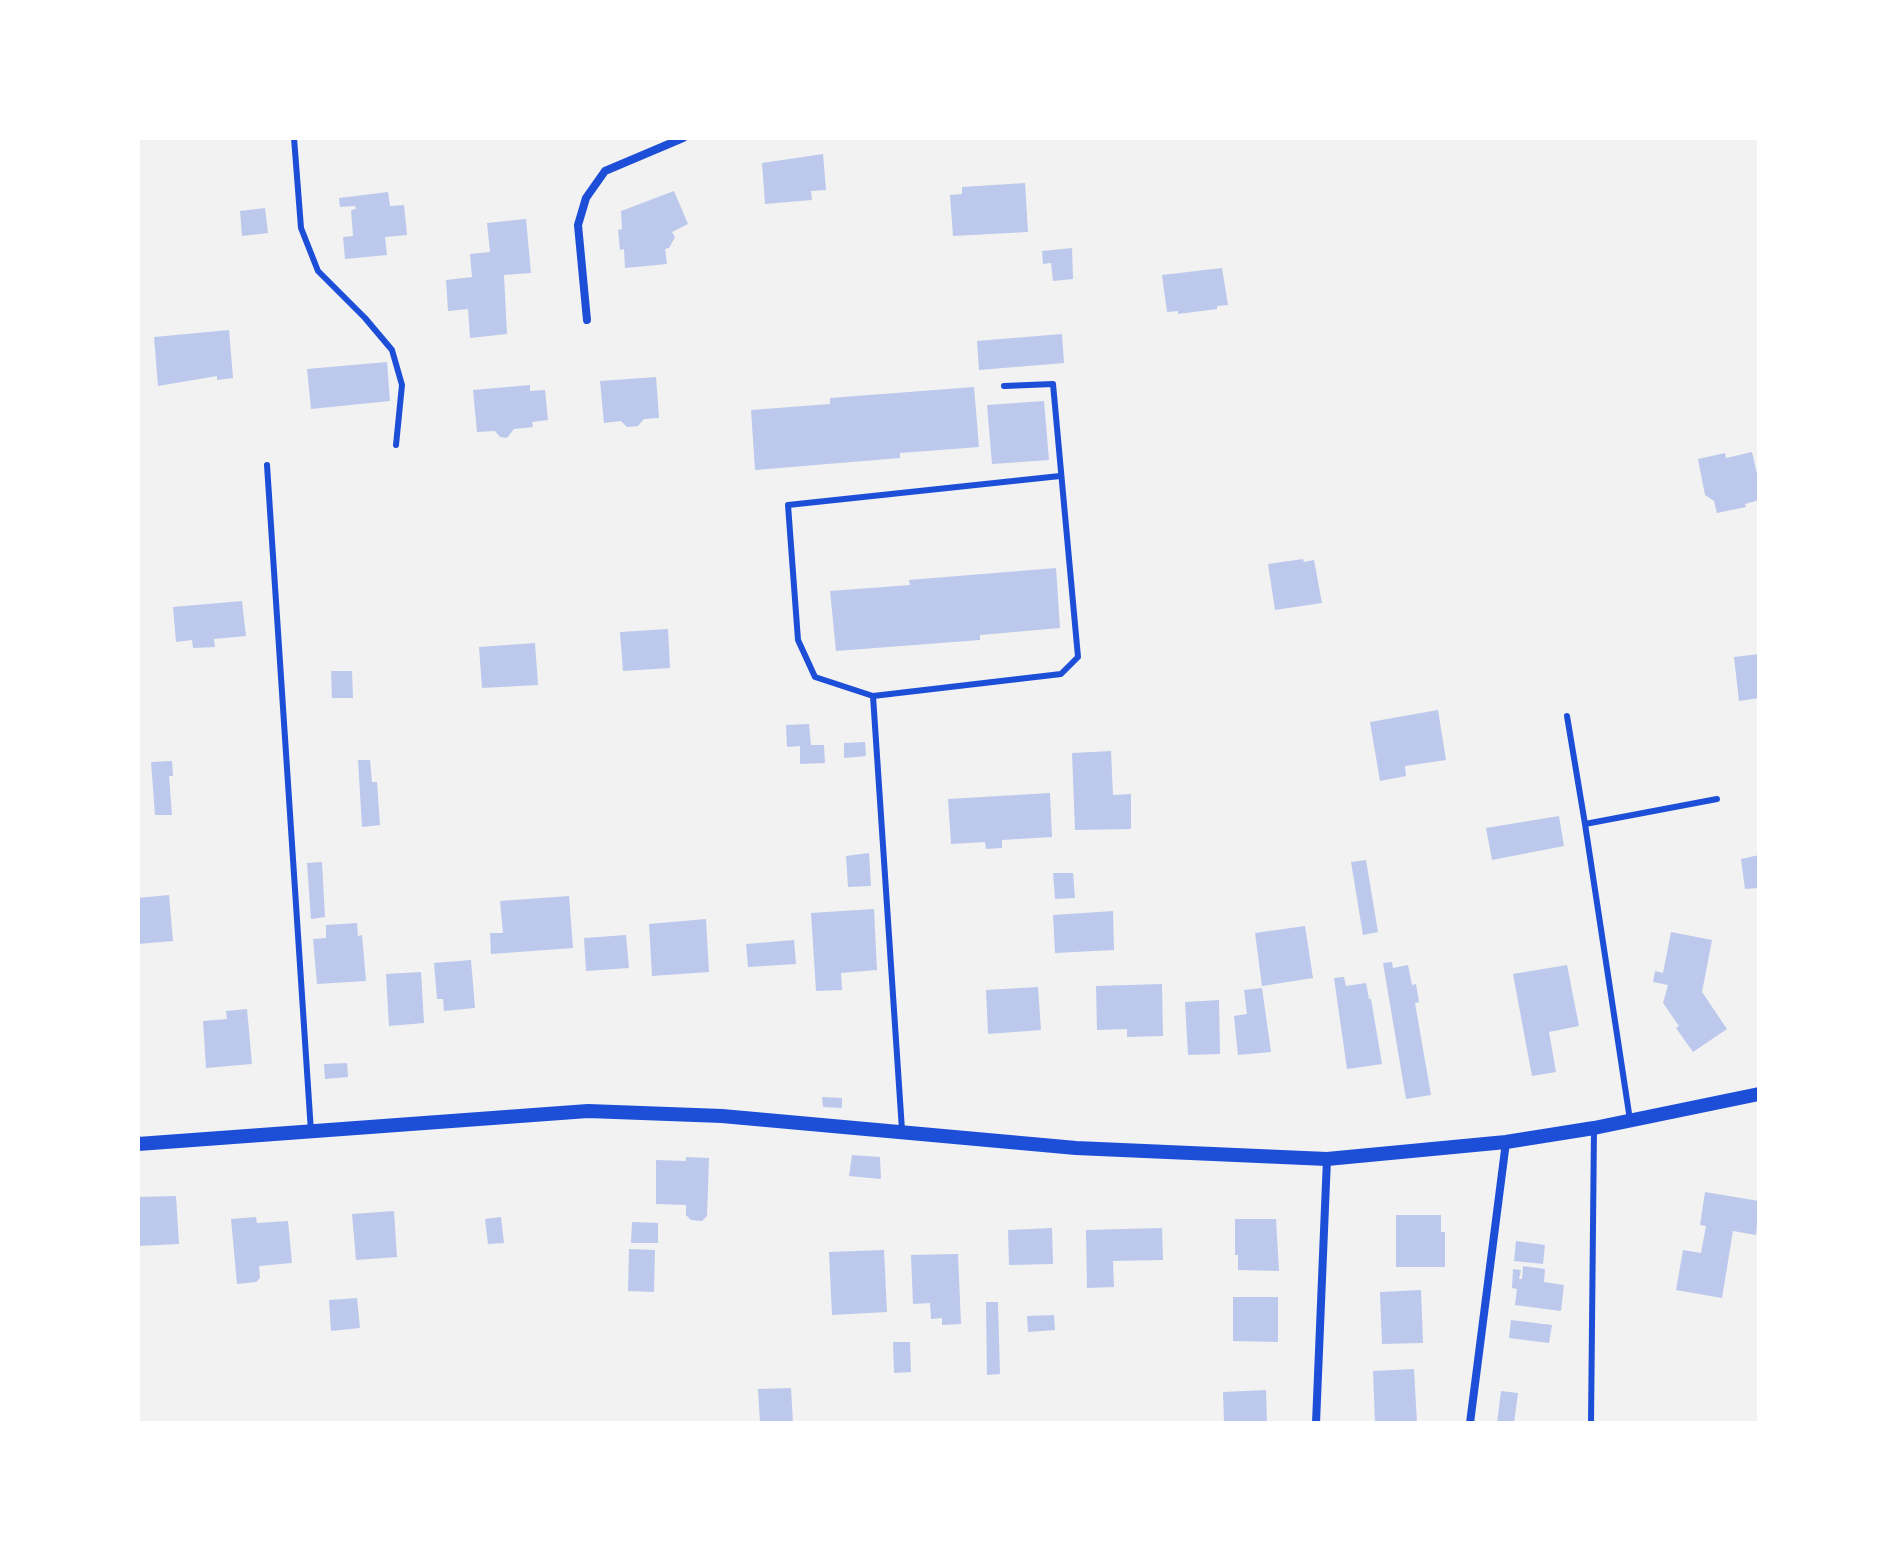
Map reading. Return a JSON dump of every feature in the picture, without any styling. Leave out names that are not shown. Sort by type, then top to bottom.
[{"type":"street","points":[[587,320],[578,225],[586,198],[605,171],[683,138]]},
{"type":"street","points":[[138,1144],[588,1111],[722,1116],[1076,1148],[1327,1159],[1506,1142],[1594,1128],[1759,1094]]},
{"type":"street","points":[[1470,1423],[1506,1142]]},
{"type":"street","points":[[1316,1423],[1327,1159]]},
{"type":"lane","points":[[294,138],[301,228],[318,271],[392,350],[402,385],[396,445]]},
{"type":"lane","points":[[1004,386],[1053,384],[1078,657],[1061,674],[873,696],[815,677],[798,640],[788,505],[1060,476]]},
{"type":"lane","points":[[267,465],[311,1132]]},
{"type":"lane","points":[[873,696],[903,1134]]},
{"type":"lane","points":[[1567,716],[1630,1120]]},
{"type":"lane","points":[[1585,824],[1717,799]]},
{"type":"lane","points":[[1591,1423],[1594,1128]]},
{"type":"building","points":[[823,154],[826,190],[811,191],[812,200],[765,204],[762,163]]},
{"type":"building","points":[[1025,183],[1028,232],[953,236],[950,195],[962,194],[962,187]]},
{"type":"building","points":[[674,191],[688,224],[672,232],[675,237],[669,248],[665,249],[667,264],[625,268],[624,249],[620,250],[618,230],[622,229],[621,211]]},
{"type":"building","points":[[388,192],[390,206],[404,205],[407,235],[385,237],[387,255],[345,259],[343,237],[353,236],[351,210],[356,209],[355,206],[340,207],[339,198]]},
{"type":"building","points":[[265,208],[268,233],[242,236],[240,211]]},
{"type":"building","points":[[526,219],[531,273],[504,275],[507,334],[470,338],[468,309],[448,311],[446,280],[472,277],[470,254],[490,252],[487,223]]},
{"type":"building","points":[[1072,248],[1073,279],[1053,281],[1051,263],[1043,264],[1042,251]]},
{"type":"building","points":[[1222,268],[1228,305],[1178,314],[1178,311],[1167,312],[1162,275]]},
{"type":"building","points":[[229,330],[233,378],[217,380],[217,376],[158,386],[154,337]]},
{"type":"building","points":[[1062,334],[1064,363],[979,370],[977,341]]},
{"type":"building","points":[[387,362],[390,401],[311,409],[307,369]]},
{"type":"building","points":[[656,377],[659,418],[644,419],[638,426],[627,427],[621,421],[604,423],[600,381]]},
{"type":"building","points":[[530,385],[530,391],[545,390],[548,420],[532,422],[533,427],[514,429],[507,438],[500,437],[495,431],[477,432],[473,390]]},
{"type":"building","points":[[974,387],[979,447],[900,453],[900,458],[755,470],[751,410],[830,404],[830,398]]},
{"type":"building","points":[[1044,401],[1049,460],[992,464],[987,405]]},
{"type":"building","points":[[1752,452],[1759,483],[1759,500],[1745,504],[1746,507],[1717,513],[1714,501],[1705,495],[1698,459],[1725,453],[1726,458]]},
{"type":"building","points":[[1303,559],[1304,562],[1314,560],[1322,603],[1275,610],[1268,564]]},
{"type":"building","points":[[1056,568],[1060,628],[980,635],[980,640],[836,651],[830,591],[910,585],[909,580]]},
{"type":"building","points":[[242,601],[246,636],[214,639],[215,647],[193,648],[192,640],[176,642],[173,607]]},
{"type":"building","points":[[668,629],[670,668],[623,671],[620,632]]},
{"type":"building","points":[[535,643],[538,685],[482,688],[479,647]]},
{"type":"building","points":[[1759,654],[1759,698],[1739,701],[1734,657]]},
{"type":"building","points":[[331,671],[352,671],[353,698],[332,698]]},
{"type":"building","points":[[1438,710],[1446,760],[1405,766],[1406,776],[1380,781],[1370,722]]},
{"type":"building","points":[[809,724],[811,745],[824,745],[825,763],[800,764],[800,746],[787,747],[786,725]]},
{"type":"building","points":[[865,742],[866,756],[844,758],[844,743]]},
{"type":"building","points":[[1111,751],[1113,795],[1131,794],[1131,829],[1075,830],[1072,753]]},
{"type":"building","points":[[358,760],[370,760],[372,782],[377,782],[380,825],[362,827]]},
{"type":"building","points":[[172,761],[173,776],[169,776],[172,815],[155,815],[151,762]]},
{"type":"building","points":[[1050,793],[1052,837],[1002,840],[1002,848],[986,849],[985,842],[951,844],[948,799]]},
{"type":"building","points":[[1559,816],[1564,846],[1492,860],[1486,828]]},
{"type":"building","points":[[869,853],[871,886],[848,887],[846,856]]},
{"type":"building","points":[[1759,855],[1759,888],[1745,889],[1741,859]]},
{"type":"building","points":[[1366,860],[1378,932],[1363,935],[1351,862]]},
{"type":"building","points":[[322,862],[325,917],[311,919],[307,863]]},
{"type":"building","points":[[1053,873],[1073,873],[1075,898],[1055,899]]},
{"type":"building","points":[[169,895],[173,941],[138,944],[138,898]]},
{"type":"building","points":[[569,896],[573,948],[491,954],[490,933],[503,933],[500,901]]},
{"type":"building","points":[[874,909],[877,970],[841,973],[842,990],[816,991],[811,913]]},
{"type":"building","points":[[1113,911],[1114,950],[1055,953],[1053,915]]},
{"type":"building","points":[[706,919],[709,972],[652,976],[649,924]]},
{"type":"building","points":[[357,923],[358,936],[362,935],[366,981],[317,984],[313,939],[326,938],[326,925]]},
{"type":"building","points":[[1305,926],[1313,978],[1262,986],[1255,933]]},
{"type":"building","points":[[1671,932],[1712,940],[1702,992],[1727,1029],[1693,1052],[1663,1003],[1668,985],[1653,982],[1655,971],[1663,973]]},
{"type":"building","points":[[626,935],[629,968],[586,971],[584,938]]},
{"type":"building","points":[[794,940],[796,964],[748,967],[746,944]]},
{"type":"building","points":[[471,960],[475,1008],[444,1011],[443,999],[437,999],[434,963]]},
{"type":"building","points":[[1392,962],[1393,968],[1408,965],[1412,985],[1416,984],[1419,1002],[1415,1003],[1431,1095],[1406,1099],[1383,963]]},
{"type":"building","points":[[1567,965],[1579,1026],[1549,1032],[1556,1072],[1532,1076],[1513,974]]},
{"type":"building","points":[[421,972],[424,1023],[389,1026],[386,974]]},
{"type":"building","points":[[1344,977],[1346,986],[1366,983],[1382,1064],[1347,1069],[1334,978]]},
{"type":"building","points":[[1162,984],[1163,1036],[1127,1037],[1127,1029],[1097,1030],[1096,986]]},
{"type":"building","points":[[1038,987],[1041,1030],[988,1034],[986,990]]},
{"type":"building","points":[[1262,988],[1271,1052],[1238,1055],[1234,1016],[1247,1014],[1244,990]]},
{"type":"building","points":[[1219,1000],[1220,1054],[1188,1055],[1185,1002]]},
{"type":"building","points":[[247,1009],[252,1064],[206,1068],[203,1021],[227,1019],[226,1011]]},
{"type":"building","points":[[347,1063],[348,1077],[325,1079],[324,1064]]},
{"type":"building","points":[[822,1097],[842,1098],[842,1108],[823,1107]]},
{"type":"building","points":[[852,1155],[880,1157],[881,1179],[849,1176]]},
{"type":"building","points":[[686,1157],[709,1158],[707,1216],[702,1221],[691,1220],[686,1215],[686,1205],[656,1204],[656,1160],[686,1161]]},
{"type":"building","points":[[1705,1192],[1759,1201],[1756,1235],[1733,1231],[1722,1298],[1676,1290],[1683,1250],[1701,1253],[1706,1226],[1700,1225]]},
{"type":"building","points":[[176,1196],[179,1244],[138,1246],[138,1197]]},
{"type":"building","points":[[394,1211],[397,1257],[356,1260],[352,1214]]},
{"type":"building","points":[[1396,1215],[1441,1215],[1441,1232],[1445,1232],[1445,1267],[1396,1267]]},
{"type":"building","points":[[256,1217],[257,1223],[288,1221],[292,1263],[259,1266],[260,1278],[256,1282],[237,1284],[231,1219]]},
{"type":"building","points":[[501,1217],[504,1243],[488,1244],[485,1219]]},
{"type":"building","points":[[1235,1219],[1276,1219],[1279,1271],[1238,1270]]},
{"type":"building","points":[[632,1222],[658,1223],[658,1243],[631,1243]]},
{"type":"building","points":[[1052,1228],[1053,1264],[1009,1265],[1008,1230]]},
{"type":"building","points":[[1162,1228],[1163,1260],[1113,1261],[1114,1287],[1087,1288],[1086,1230]]},
{"type":"building","points":[[1516,1241],[1545,1245],[1543,1264],[1514,1261]]},
{"type":"building","points":[[629,1249],[655,1250],[654,1292],[628,1291]]},
{"type":"building","points":[[884,1250],[887,1312],[832,1315],[829,1252]]},
{"type":"building","points":[[958,1254],[961,1324],[942,1325],[942,1318],[931,1319],[930,1303],[913,1304],[911,1255]]},
{"type":"building","points":[[1523,1266],[1545,1269],[1544,1282],[1564,1285],[1561,1311],[1515,1305],[1517,1289],[1512,1288],[1513,1269],[1521,1270],[1519,1279],[1522,1279]]},
{"type":"building","points":[[1421,1290],[1423,1343],[1382,1344],[1380,1292]]},
{"type":"building","points":[[1233,1297],[1278,1297],[1278,1342],[1233,1341]]},
{"type":"building","points":[[357,1298],[360,1328],[331,1331],[329,1300]]},
{"type":"building","points":[[986,1302],[998,1302],[1000,1374],[987,1375]]},
{"type":"building","points":[[1054,1315],[1055,1330],[1028,1332],[1027,1316]]},
{"type":"building","points":[[1511,1320],[1552,1325],[1549,1343],[1509,1338]]},
{"type":"building","points":[[893,1342],[910,1342],[911,1372],[894,1373]]},
{"type":"building","points":[[1414,1369],[1417,1423],[1375,1423],[1373,1371]]},
{"type":"building","points":[[791,1388],[793,1423],[760,1423],[758,1389]]},
{"type":"building","points":[[1266,1390],[1267,1423],[1224,1423],[1223,1392]]},
{"type":"building","points":[[1501,1391],[1518,1393],[1514,1423],[1497,1423]]}]
